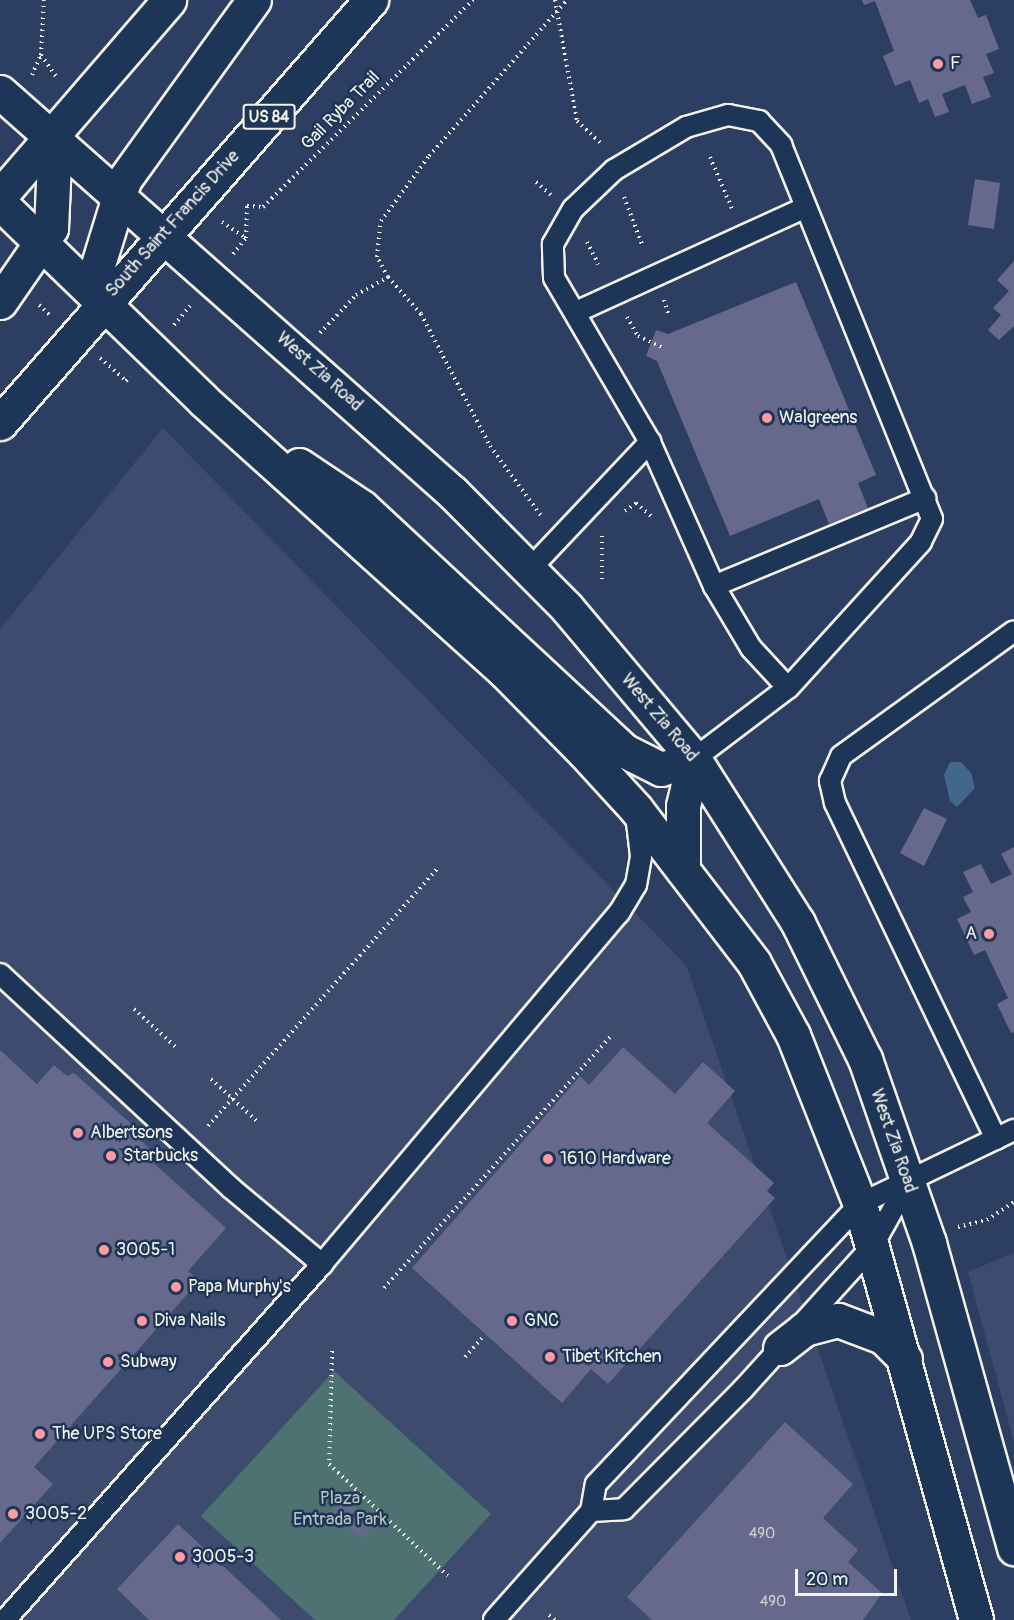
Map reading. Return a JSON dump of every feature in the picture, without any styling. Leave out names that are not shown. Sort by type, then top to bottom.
[{"type":"main road","points":[[0,196],[49,136],[169,0]]},
{"type":"main road","points":[[102,304],[97,268],[117,193],[254,0]]},
{"type":"main road","name":"South Saint Francis Drive","points":[[0,423],[102,304],[372,0]]},
{"type":"main road","name":"West Zia Road","points":[[0,92],[165,233],[452,492],[567,608],[694,759],[804,933],[865,1059],[906,1186],[929,1243],[1014,1548]]},
{"type":"main road","points":[[0,302],[41,246],[54,214],[49,136]]},
{"type":"main road","points":[[0,203],[41,246],[151,352],[503,670],[636,809],[754,963],[793,1035],[860,1204],[907,1362],[976,1620]]},
{"type":"main road","points":[[203,400],[362,507],[625,751],[661,769],[694,759],[681,828],[683,870]]},
{"type":"main road","points":[[780,1348],[804,1329],[838,1320],[883,1337],[907,1362]]},
{"type":"lane","points":[[694,759],[788,688],[921,542],[932,519],[804,208],[781,145],[759,121],[728,115],[686,126],[614,170],[573,209],[554,244],[554,278],[576,312],[650,442],[714,586],[751,648],[788,688]]},
{"type":"lane","points":[[576,312],[804,208]]},
{"type":"lane","points":[[528,571],[650,442]]},
{"type":"lane","points":[[714,586],[925,498]]},
{"type":"lane","points":[[996,1139],[835,803],[830,781],[840,756],[1014,631]]},
{"type":"lane","points":[[5,1620],[322,1264],[576,967],[636,885],[641,856],[636,809]]},
{"type":"lane","points":[[0,974],[231,1188],[322,1264]]},
{"type":"lane","points":[[494,1620],[591,1511],[596,1484],[860,1204],[906,1186],[1014,1130]]},
{"type":"lane","points":[[591,1511],[624,1509],[780,1348],[872,1247],[906,1186]]},
{"type":"path","points":[[41,55],[44,0]]},
{"type":"path","name":"Gail Ryba Trail","points":[[214,277],[246,238],[247,206],[263,207],[473,0]]},
{"type":"path","points":[[555,0],[577,121],[605,147]]},
{"type":"path","points":[[558,539],[490,446],[421,314],[388,276],[377,257],[381,221],[429,156],[567,0]]},
{"type":"path","points":[[710,157],[734,213]]},
{"type":"path","points":[[536,182],[556,199]]},
{"type":"path","points":[[624,196],[643,247]]},
{"type":"path","points":[[593,231],[589,254],[598,264]]},
{"type":"path","points":[[294,350],[333,324],[356,295],[388,276]]},
{"type":"path","points":[[126,381],[214,277]]},
{"type":"path","points":[[626,307],[638,336],[662,347]]},
{"type":"path","points":[[618,515],[636,503],[651,516]]},
{"type":"path","points":[[602,579],[598,541],[605,532]]},
{"type":"path","points":[[208,1126],[437,869]]},
{"type":"path","points":[[134,1009],[178,1049]]},
{"type":"path","points":[[384,1288],[610,1037]]},
{"type":"path","points":[[211,1079],[258,1122]]},
{"type":"path","points":[[950,1229],[987,1220],[1014,1202]]},
{"type":"path","points":[[465,1357],[482,1338]]},
{"type":"path","points":[[332,1351],[329,1464],[448,1576]]},
{"type":"path","points":[[549,1615],[555,1620]]},
{"type":"shaded area","points":[[163,428],[686,965],[911,1620],[0,1620],[0,629]]},
{"type":"shaded area","points":[[950,762],[961,762],[971,773],[975,788],[957,807],[950,801],[944,775]]},
{"type":"shaded area","points":[[1014,1253],[1014,1442],[968,1272]]},
{"type":"green space","name":"Plaza Entrada Park","points":[[334,1371],[491,1514],[394,1620],[315,1620],[201,1516]]},
{"type":"building","name":"F","points":[[862,0],[970,0],[978,18],[986,15],[999,49],[986,54],[994,73],[983,77],[991,97],[972,104],[965,85],[942,94],[949,112],[935,117],[928,99],[919,103],[910,80],[895,86],[883,56],[894,51],[875,1],[864,5]]},
{"type":"building","points":[[975,179],[1000,183],[994,229],[968,225]]},
{"type":"building","points":[[1014,261],[1014,326],[999,340],[988,330],[1001,315],[993,308],[1009,291],[997,280]]},
{"type":"building","name":"Walgreens","points":[[796,282],[876,475],[858,483],[868,508],[829,524],[819,499],[730,536],[657,361],[646,356],[656,330],[668,334]]},
{"type":"building","points":[[924,808],[947,819],[924,866],[900,853]]},
{"type":"building","name":"A","points":[[1014,847],[1014,1032],[1011,1033],[997,1004],[1008,998],[985,950],[974,955],[957,919],[971,912],[963,897],[973,892],[963,872],[981,864],[991,884],[1012,874],[1001,854]]},
{"type":"building","points":[[623,1047],[675,1094],[703,1062],[735,1091],[707,1123],[774,1183],[767,1191],[775,1198],[608,1384],[591,1369],[562,1403],[412,1268],[580,1076],[589,1085]]},
{"type":"building","name":"3005-1","points":[[0,1050],[37,1084],[54,1065],[67,1076],[74,1073],[137,1129],[133,1133],[153,1152],[148,1158],[226,1228],[188,1271],[199,1281],[34,1467],[53,1484],[0,1543]]},
{"type":"building","points":[[785,1422],[853,1484],[823,1518],[858,1550],[848,1562],[882,1593],[863,1620],[652,1620],[627,1597]]},
{"type":"building","points":[[346,1498],[375,1525],[361,1539],[332,1512]]},
{"type":"building","name":"3005-3","points":[[178,1524],[281,1620],[149,1620],[117,1589]]},
{"type":"place","name":"F","points":[[938,64]]},
{"type":"place","name":"Walgreens","points":[[767,418]]},
{"type":"place","name":"A","points":[[989,934]]},
{"type":"place","name":"Albertsons","points":[[78,1133]]},
{"type":"place","name":"Starbucks","points":[[111,1156]]},
{"type":"place","name":"1610 Hardware","points":[[548,1159]]},
{"type":"place","name":"3005-1","points":[[104,1250]]},
{"type":"place","name":"Papa Murphy's","points":[[176,1287]]},
{"type":"place","name":"Diva Nails","points":[[142,1321]]},
{"type":"place","name":"GNC","points":[[512,1321]]},
{"type":"place","name":"Tibet Kitchen","points":[[550,1357]]},
{"type":"place","name":"Subway","points":[[108,1362]]},
{"type":"place","name":"The UPS Store","points":[[40,1434]]},
{"type":"place","name":"3005-2","points":[[13,1514]]},
{"type":"place","name":"3005-3","points":[[180,1557]]}]
